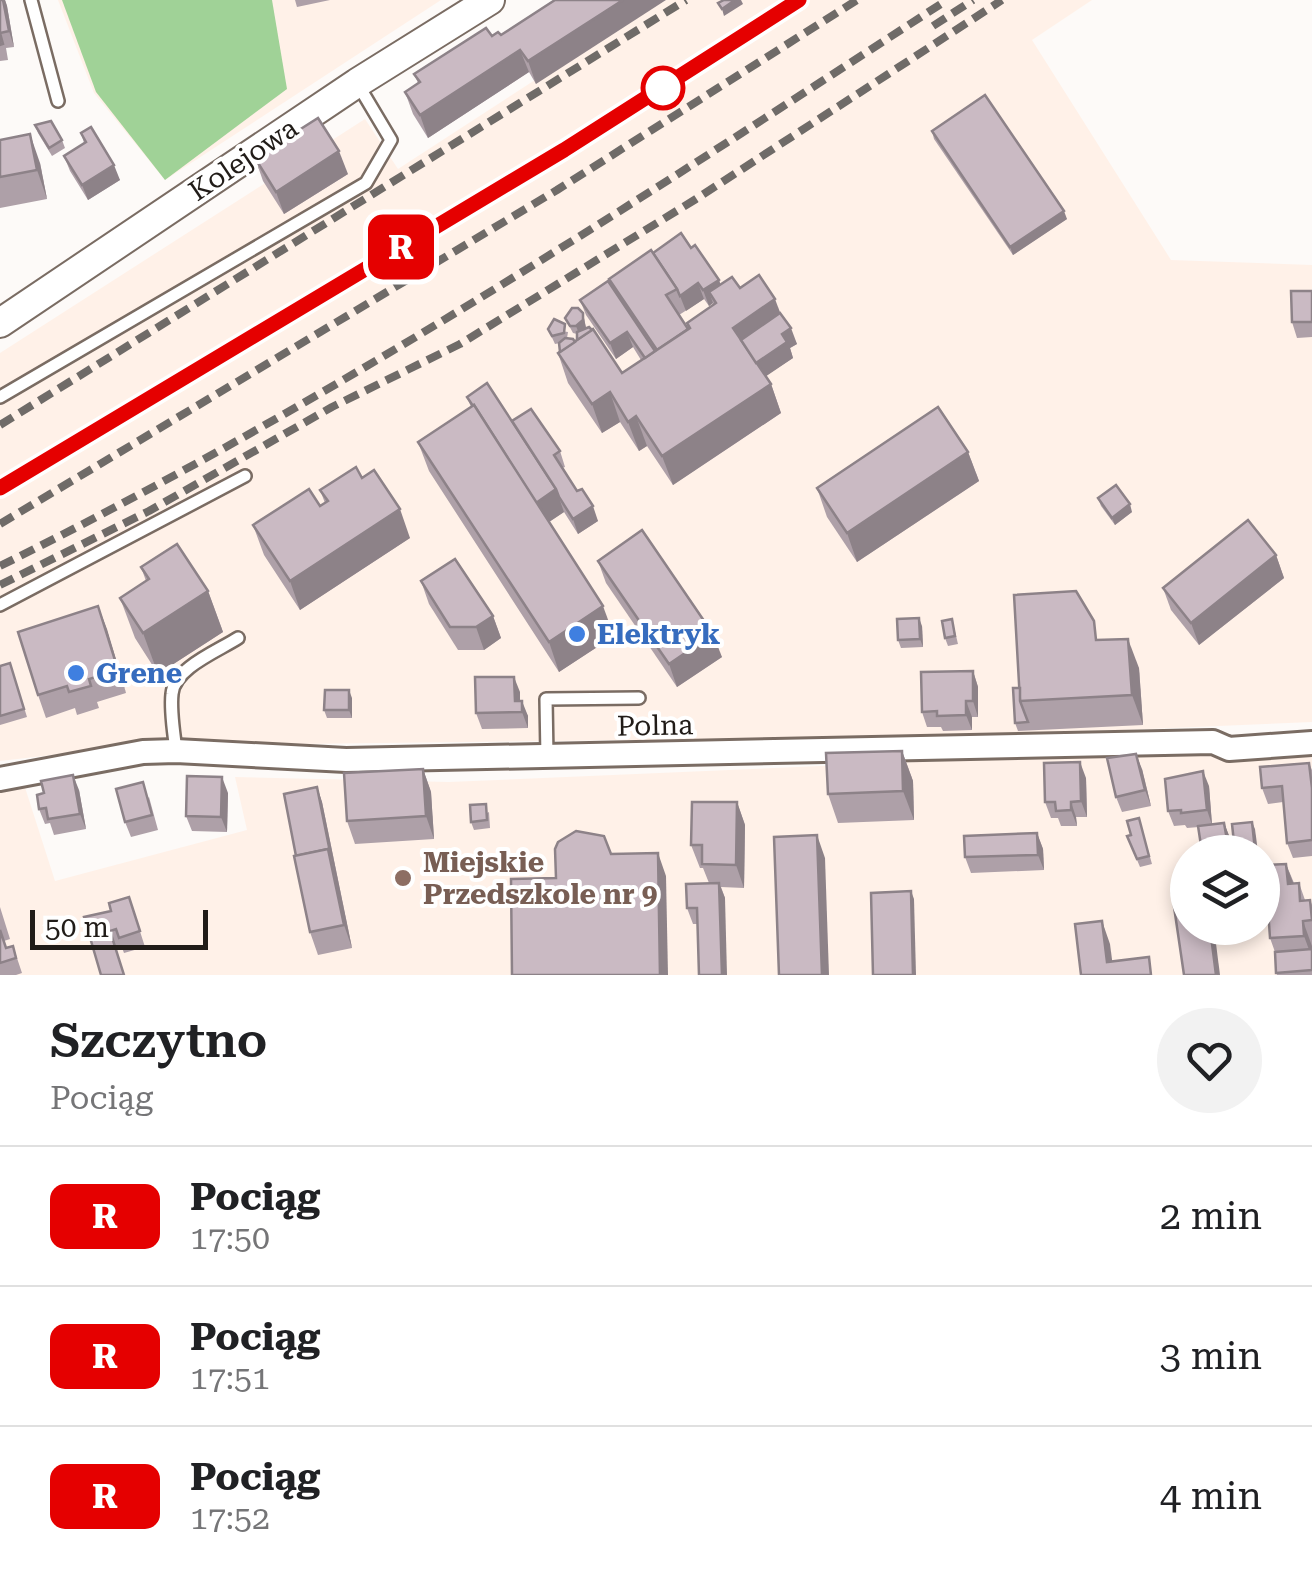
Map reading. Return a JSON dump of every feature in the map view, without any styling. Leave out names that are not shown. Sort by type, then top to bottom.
[{"type":"street","name":"Kolejowa","points":[[0,322],[357,82],[490,0]]},
{"type":"street","name":"Polna","points":[[0,779],[143,752],[176,751],[346,760],[1212,742],[1229,748],[1312,744]]},
{"type":"lane","points":[[31,0],[58,101]]},
{"type":"lane","points":[[0,396],[366,182],[392,140],[357,82]]},
{"type":"lane","points":[[0,605],[245,476]]},
{"type":"lane","points":[[176,751],[172,692],[175,682],[238,638]]},
{"type":"lane","points":[[547,758],[546,699],[639,698]]},
{"type":"shaded area","points":[[58,0],[441,0],[165,180],[94,93]]},
{"type":"shaded area","points":[[658,0],[1092,0],[1032,40],[1171,260],[1312,265],[1312,722],[978,736],[131,746],[0,761],[0,353],[365,119],[398,169]]},
{"type":"shaded area","points":[[1312,745],[1312,975],[0,975],[0,779],[21,775],[55,881],[247,830],[235,777],[449,782]]},
{"type":"green space","points":[[62,0],[272,0],[287,89],[165,180],[96,92]]},
{"type":"building","points":[[0,0],[9,31],[0,33]]},
{"type":"building","points":[[555,0],[623,0],[528,61],[520,50],[420,115],[405,92],[420,82],[414,74],[486,28],[492,36],[498,32],[501,35]]},
{"type":"building","points":[[735,0],[722,9],[718,3]]},
{"type":"building","points":[[985,95],[1064,211],[1010,247],[932,131]]},
{"type":"building","points":[[318,118],[339,151],[276,192],[255,158]]},
{"type":"building","points":[[51,121],[62,140],[49,148],[35,125]]},
{"type":"building","points":[[91,127],[114,165],[82,185],[64,156],[86,142],[81,133]]},
{"type":"building","points":[[30,134],[37,170],[0,177],[0,140]]},
{"type":"building","points":[[681,233],[691,248],[695,245],[719,280],[703,290],[698,283],[680,296],[653,253]]},
{"type":"building","points":[[651,250],[677,289],[666,295],[688,329],[657,350],[609,279]]},
{"type":"building","points":[[759,275],[775,299],[733,328],[771,384],[662,456],[636,416],[628,422],[610,392],[592,404],[558,353],[593,329],[622,373],[690,328],[687,323],[716,303],[709,292],[732,277],[740,288]]},
{"type":"building","points":[[608,281],[655,351],[645,358],[627,332],[610,343],[580,300]]},
{"type":"building","points":[[1291,291],[1312,291],[1312,322],[1292,322]]},
{"type":"building","points":[[572,308],[583,313],[583,320],[576,326],[570,326],[565,318]]},
{"type":"building","points":[[780,313],[791,328],[782,334],[787,342],[756,363],[741,340]]},
{"type":"building","points":[[554,319],[565,324],[564,333],[552,336],[548,329]]},
{"type":"building","points":[[589,327],[592,330],[577,340],[577,332]]},
{"type":"building","points":[[565,338],[575,342],[560,352],[559,343]]},
{"type":"building","points":[[487,383],[556,489],[536,503],[467,397]]},
{"type":"building","points":[[474,405],[603,606],[549,642],[418,442]]},
{"type":"building","points":[[938,407],[968,452],[847,533],[817,488]]},
{"type":"building","points":[[531,409],[560,451],[554,455],[577,491],[582,489],[593,506],[573,519],[512,421]]},
{"type":"building","points":[[356,467],[362,478],[374,470],[400,509],[290,581],[253,525],[309,489],[320,506],[328,501],[320,490]]},
{"type":"building","points":[[1116,485],[1130,504],[1112,518],[1098,498]]},
{"type":"building","points":[[1248,520],[1276,555],[1191,623],[1163,588]]},
{"type":"building","points":[[642,530],[713,634],[669,664],[598,561]]},
{"type":"building","points":[[177,544],[208,591],[143,633],[120,598],[149,579],[141,567]]},
{"type":"building","points":[[455,559],[493,616],[476,627],[450,627],[421,581]]},
{"type":"building","points":[[1076,591],[1094,621],[1096,640],[1128,639],[1132,695],[1020,701],[1014,595]]},
{"type":"building","name":"Grene","points":[[98,606],[118,670],[89,679],[91,686],[69,692],[67,686],[38,695],[18,632]]},
{"type":"building","points":[[919,618],[920,639],[898,640],[897,619]]},
{"type":"building","points":[[952,619],[955,636],[945,638],[942,621]]},
{"type":"building","points":[[10,663],[24,709],[0,716],[0,666]]},
{"type":"building","points":[[973,671],[973,701],[966,701],[966,715],[922,712],[921,672]]},
{"type":"building","points":[[475,677],[514,677],[515,701],[522,701],[522,712],[476,713]]},
{"type":"building","points":[[1013,688],[1020,688],[1028,722],[1015,723]]},
{"type":"building","points":[[325,690],[349,690],[349,710],[324,710]]},
{"type":"building","points":[[902,751],[903,791],[828,794],[826,753]]},
{"type":"building","points":[[1136,754],[1145,790],[1116,797],[1107,758]]},
{"type":"building","points":[[1080,762],[1081,801],[1071,802],[1071,810],[1056,811],[1055,802],[1045,802],[1044,763]]},
{"type":"building","points":[[1309,763],[1312,840],[1287,843],[1282,786],[1262,788],[1260,767]]},
{"type":"building","points":[[423,769],[426,816],[347,821],[344,773]]},
{"type":"building","points":[[1203,771],[1207,810],[1168,811],[1165,779]]},
{"type":"building","points":[[73,775],[80,814],[48,819],[46,808],[39,809],[37,795],[44,793],[41,781]]},
{"type":"building","points":[[187,776],[222,777],[221,817],[186,816]]},
{"type":"building","points":[[143,782],[152,815],[125,822],[116,789]]},
{"type":"building","points":[[317,787],[331,857],[328,849],[296,856],[284,794]]},
{"type":"building","points":[[692,802],[737,802],[736,865],[702,864],[702,845],[691,845]]},
{"type":"building","points":[[486,804],[487,820],[471,822],[470,805]]},
{"type":"building","points":[[1139,818],[1149,856],[1137,859],[1127,836],[1131,835],[1127,821]]},
{"type":"building","points":[[1252,822],[1253,835],[1233,835],[1232,824]]},
{"type":"building","points":[[1224,823],[1226,835],[1199,835],[1198,826]]},
{"type":"building","points":[[576,831],[604,836],[611,854],[658,853],[660,975],[512,975],[511,879],[556,878],[555,849],[558,842]]},
{"type":"building","points":[[1037,833],[1038,855],[965,857],[964,836]]},
{"type":"building","points":[[817,835],[822,975],[779,975],[774,837]]},
{"type":"building","points":[[328,849],[344,925],[310,932],[294,856]]},
{"type":"building","points":[[1280,864],[1286,864],[1288,884],[1299,883],[1300,901],[1310,900],[1312,920],[1303,921],[1304,936],[1280,937]]},
{"type":"building","points":[[719,883],[722,975],[699,975],[697,908],[687,908],[686,884]]},
{"type":"building","points":[[911,891],[913,975],[873,975],[871,893]]},
{"type":"building","points":[[129,897],[140,931],[119,938],[116,929],[110,931],[124,975],[101,975],[84,917],[111,911],[109,903]]},
{"type":"building","points":[[1102,921],[1107,962],[1149,957],[1151,975],[1081,975],[1075,924]]},
{"type":"building","points":[[0,930],[6,948],[13,946],[16,958],[0,963]]},
{"type":"building","points":[[1180,945],[1212,945],[1216,975],[1184,975]]},
{"type":"building","points":[[1312,949],[1312,970],[1276,973],[1275,952]]},
{"type":"railway","points":[[0,425],[686,0]]},
{"type":"railway","points":[[0,488],[587,136],[799,0]]},
{"type":"railway","points":[[0,524],[557,190],[857,0]]},
{"type":"railway","points":[[0,566],[244,437],[482,297],[947,0]]},
{"type":"railway","points":[[933,26],[973,0]]},
{"type":"railway","points":[[0,585],[149,511],[332,407],[460,344],[696,199],[1002,0]]},
{"type":"train","name":"R","points":[[0,488],[564,150],[799,0]]},
{"type":"place","name":"Elektryk","points":[[577,634]]},
{"type":"place","name":"Grene","points":[[76,673]]},
{"type":"place","name":"Miejskie Przedszkole nr 9","points":[[403,878]]}]
